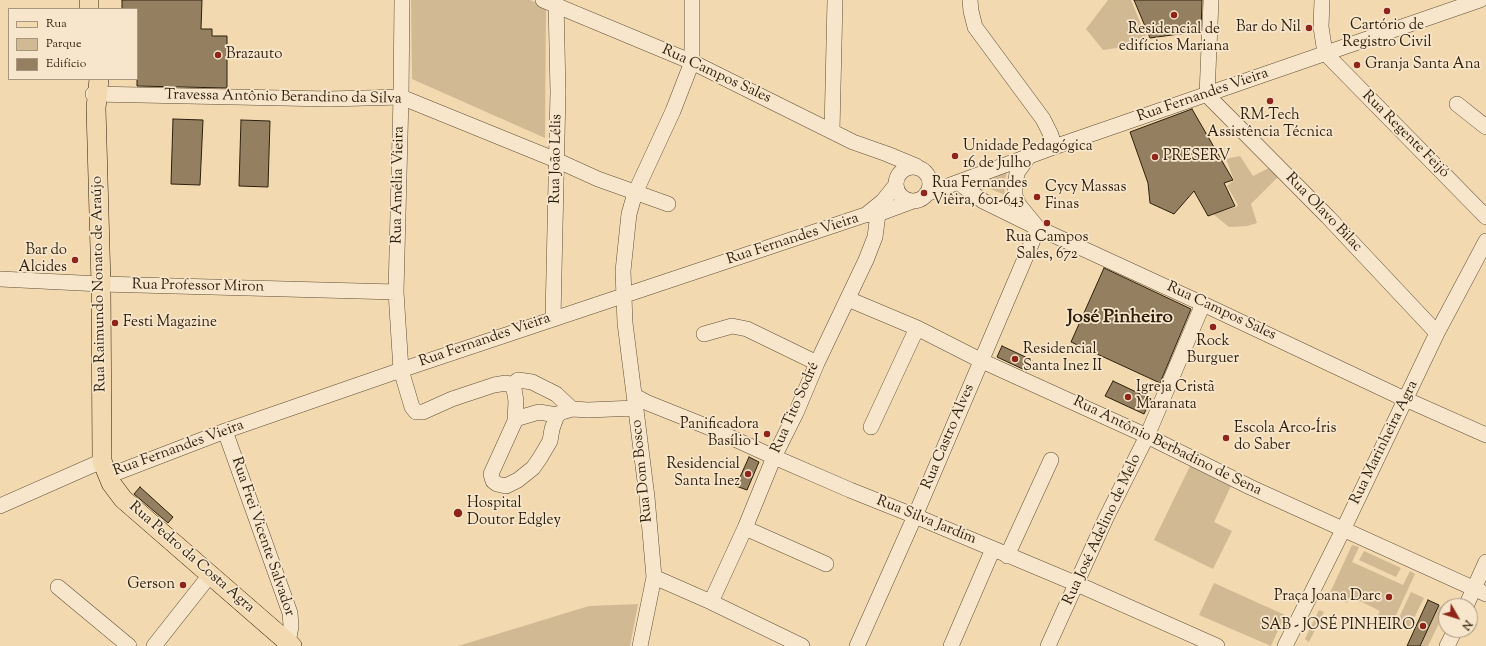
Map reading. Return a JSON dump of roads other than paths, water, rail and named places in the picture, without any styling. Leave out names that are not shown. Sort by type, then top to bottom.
[{"type":"main road","name":"Rua Raimundo Nonato de Araújo","points":[[95,91],[102,284],[105,468]]},
{"type":"main road","name":"Rua Pedro da Costa Agra","points":[[105,468],[117,492],[123,499],[290,644]]},
{"type":"street","name":"Rua Amélia Vieira","points":[[402,0],[396,292],[401,370],[412,407],[416,412],[423,412],[452,399],[494,385],[506,383],[511,384]]},
{"type":"street","points":[[692,0],[692,62]]},
{"type":"street","points":[[832,131],[835,0]]},
{"type":"street","points":[[970,0],[975,27],[1043,120],[1054,147]]},
{"type":"street","points":[[1207,95],[1210,0]]},
{"type":"street","points":[[1322,0],[1321,27],[1325,53]]},
{"type":"street","name":"Rua Fernandes Vieira","points":[[0,506],[105,468],[225,431],[553,318],[872,215],[1054,147],[1480,0]]},
{"type":"street","name":"Rua Campos Sales","points":[[552,2],[692,62],[853,142],[887,154],[957,183],[983,201],[1038,228],[1486,435]]},
{"type":"street","name":"Rua João Lélis","points":[[552,2],[558,92],[553,318]]},
{"type":"street","name":"Rua Regente Feijó","points":[[1325,53],[1486,217]]},
{"type":"street","name":"Rua Dom Bosco","points":[[640,646],[654,577],[636,402],[625,323],[623,271],[629,214],[635,192],[673,111],[692,62]]},
{"type":"street","name":"Travessa Antônio Berandino da Silva","points":[[95,91],[329,99],[401,96],[556,160],[598,179],[668,204]]},
{"type":"street","name":"Rua Olavo Bilac","points":[[1207,95],[1328,217],[1437,333]]},
{"type":"street","points":[[1457,104],[1486,127]]},
{"type":"street","points":[[887,154],[897,179],[899,195],[908,201],[920,198],[929,190],[929,178],[919,168],[904,168],[897,179]]},
{"type":"street","points":[[1029,156],[1017,173],[1015,188],[1016,196],[1019,205],[1038,228]]},
{"type":"street","name":"Rua Fernandes Vieira","points":[[872,215],[897,179]]},
{"type":"street","name":"Rua Tito Sodré","points":[[711,602],[745,528],[774,457],[796,413],[816,363],[873,245],[875,237],[872,215]]},
{"type":"street","name":"Rua Castro Alves","points":[[857,646],[915,516],[1038,228]]},
{"type":"street","name":"Rua Marinheira Agra","points":[[1285,646],[1344,530],[1437,333],[1486,241]]},
{"type":"street","name":"Rua Professor Miron","points":[[0,279],[102,284],[396,292]]},
{"type":"street","name":"Rua Antônio Berbadino de Sena","points":[[848,299],[917,328],[982,361],[1147,436],[1250,487],[1480,591]]},
{"type":"street","name":"Rua José Adelino de Melo","points":[[1048,646],[1106,518],[1147,436],[1203,304]]},
{"type":"street","points":[[704,334],[732,326],[747,329],[816,363]]},
{"type":"street","points":[[872,427],[917,328]]},
{"type":"street","points":[[572,409],[556,394],[532,382],[518,380],[511,384],[516,401],[515,419],[491,474],[493,480],[497,484],[506,486],[518,480],[533,468],[550,441],[557,415],[562,412],[572,409],[588,410],[636,402]]},
{"type":"street","name":"Rua Silva Jardim","points":[[636,402],[648,403],[708,426],[850,490],[993,548],[1007,556],[1077,584],[1217,646]]},
{"type":"street","points":[[515,419],[539,412],[557,415]]},
{"type":"street","name":"Rua Frei Vicente Salvador","points":[[225,431],[290,612],[290,644]]},
{"type":"street","points":[[1007,556],[1051,460]]},
{"type":"street","points":[[745,528],[826,564]]},
{"type":"street","points":[[951,646],[993,548]]},
{"type":"street","points":[[1480,591],[1486,562]]},
{"type":"street","points":[[154,646],[210,575]]},
{"type":"street","points":[[654,577],[711,602],[802,646]]},
{"type":"street","points":[[58,587],[130,646]]},
{"type":"place","name":"Cartório de Registro Civil","points":[[1387,11]]},
{"type":"place","name":"Residencial de edifícios Mariana","points":[[1174,15]]},
{"type":"place","name":"Bar do Nil","points":[[1309,28]]},
{"type":"place","name":"Brazauto","points":[[218,55]]},
{"type":"place","name":"Granja Santa Ana","points":[[1357,65]]},
{"type":"place","name":"RM-Tech Assistência Técnica","points":[[1270,101]]},
{"type":"place","name":"Unidade Pedagógica 16 de Julho","points":[[955,156]]},
{"type":"place","name":"PRESERV","points":[[1155,157]]},
{"type":"place","name":"Rua Fernandes Viêira, 601-643","points":[[924,193]]},
{"type":"place","name":"Cycy Massas Finas","points":[[1037,197]]},
{"type":"place","name":"Rua Campos Sales, 672","points":[[1047,223]]},
{"type":"place","name":"Bar do Alcides","points":[[75,260]]},
{"type":"place","name":"Festi Magazine","points":[[115,323]]},
{"type":"place","name":"Rock Burguer","points":[[1213,327]]},
{"type":"place","name":"Residencial Santa Inez II","points":[[1015,359]]},
{"type":"place","name":"Igreja Cristã Maranata","points":[[1128,397]]},
{"type":"place","name":"Panificadora Basílio I","points":[[767,434]]},
{"type":"place","name":"Escola Arco-Íris do Saber","points":[[1226,438]]},
{"type":"place","name":"Residencial Santa Inez","points":[[748,474]]},
{"type":"place","name":"Hospital Doutor Edgley","points":[[458,513]]},
{"type":"place","name":"Gerson","points":[[183,585]]},
{"type":"place","name":"Praça Joana Darc","points":[[1389,597]]},
{"type":"place","name":"SAB - JOSÉ PINHEIRO","points":[[1423,626]]},
{"type":"district","name":"José Pinheiro","points":[[1120,319]]}]
